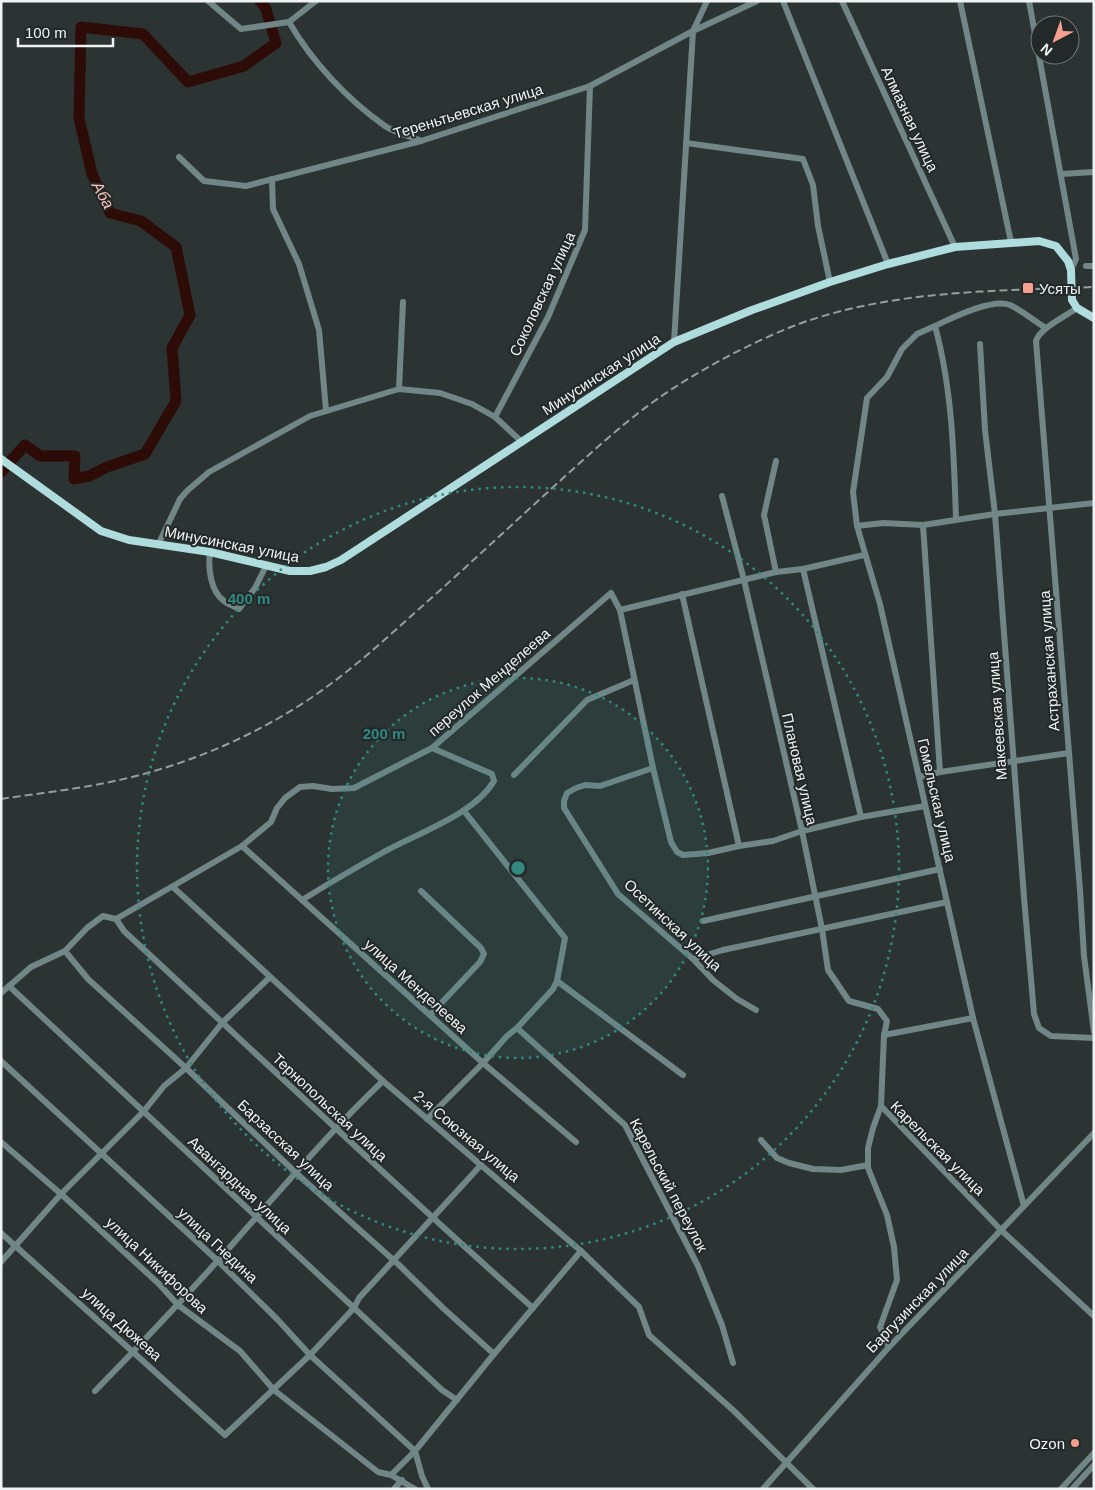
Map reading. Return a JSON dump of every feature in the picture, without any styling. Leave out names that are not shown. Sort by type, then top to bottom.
[{"type":"main road","name":"Минусинская улица","points":[[1,459],[101,531],[129,540],[210,552],[290,571],[310,571],[326,567],[341,560],[674,342],[752,310],[830,282],[888,264],[955,247],[1039,240],[1056,246],[1068,261],[1071,270],[1072,300],[1078,308]]},
{"type":"main road","points":[[1078,308],[1094,318]]},
{"type":"street","points":[[208,1],[241,28],[289,22],[316,1]]},
{"type":"street","points":[[674,342],[693,31],[707,1]]},
{"type":"street","name":"Тереньтьевская улица","points":[[179,157],[204,181],[246,186],[421,141],[590,86],[693,31],[757,1]]},
{"type":"street","points":[[783,1],[888,264]]},
{"type":"street","name":"Алмазная улица","points":[[842,1],[955,247]]},
{"type":"street","points":[[960,1],[1011,242]]},
{"type":"street","points":[[1029,1],[1076,259],[1071,270]]},
{"type":"street","points":[[289,22],[302,44],[337,86],[386,127],[421,141]]},
{"type":"street","name":"Соколовская улица","points":[[495,417],[548,317],[585,230],[590,86]]},
{"type":"street","points":[[686,143],[803,159],[813,185],[818,226],[830,282]]},
{"type":"street","points":[[1061,174],[1094,172]]},
{"type":"street","points":[[272,179],[273,209],[299,264],[319,330],[326,410]]},
{"type":"street","points":[[399,389],[403,302]]},
{"type":"street","points":[[956,519],[954,446],[942,351],[935,326],[965,313],[991,305],[1007,304],[1024,312],[1046,328],[1078,308]]},
{"type":"street","name":"Гомельская улица","points":[[935,326],[917,334],[902,349],[887,377],[867,398],[853,492],[857,526],[880,604],[973,1018],[1024,1206]]},
{"type":"street","name":"Астраханская улица","points":[[1046,328],[1037,335],[1036,341],[1084,956],[1094,1032]]},
{"type":"street","name":"Макеевская улица","points":[[980,344],[985,430],[995,514],[1024,897],[1036,1022],[1039,1028],[1051,1036],[1094,1038]]},
{"type":"street","points":[[159,543],[180,500],[188,490],[209,472],[300,420],[326,410],[399,389],[440,393],[472,404],[495,417],[522,442]]},
{"type":"street","points":[[776,461],[764,514],[776,572]]},
{"type":"street","name":"Плановая улица","points":[[722,496],[744,580],[802,831],[822,929],[828,970],[849,1001],[878,1009],[887,1021],[884,1035]]},
{"type":"street","points":[[857,526],[923,524],[1094,503]]},
{"type":"street","points":[[923,524],[940,772]]},
{"type":"street","points":[[210,552],[208,567],[214,588],[222,600],[239,609],[255,588],[266,566]]},
{"type":"street","points":[[864,554],[776,572],[620,610],[653,768],[671,842],[677,852],[683,855],[708,853],[773,841],[802,831],[925,806]]},
{"type":"street","points":[[803,568],[861,818]]},
{"type":"street","name":"переулок Менделеева","points":[[1,993],[31,967],[65,951],[86,928],[103,916],[116,919],[242,846],[271,822],[281,803],[300,787],[312,786],[332,790],[354,788],[432,748],[611,593],[620,610]]},
{"type":"street","points":[[682,594],[739,846]]},
{"type":"street","points":[[514,775],[587,700],[634,680]]},
{"type":"street","points":[[302,900],[382,852],[464,811],[489,790],[494,781],[492,774],[432,748]]},
{"type":"street","points":[[920,777],[940,772],[1069,753]]},
{"type":"street","name":"Осетинская улица","points":[[653,768],[600,786],[585,785],[576,788],[567,793],[564,808],[618,894],[693,959],[713,980],[737,999],[756,1010]]},
{"type":"street","points":[[427,1119],[553,989],[557,981],[565,938],[464,811]]},
{"type":"street","name":"улица Менделеева","points":[[242,846],[483,1063],[576,1142]]},
{"type":"street","points":[[703,921],[940,869]]},
{"type":"street","name":"2-я Союзная улица","points":[[173,887],[383,1081],[582,1251],[639,1307],[649,1335],[734,1411],[813,1489]]},
{"type":"street","points":[[421,891],[481,948],[484,954],[480,962],[430,1015]]},
{"type":"street","points":[[693,959],[723,950],[947,902]]},
{"type":"street","name":"Тернопольская улица","points":[[116,919],[124,931],[335,1130],[433,1220],[534,1308]]},
{"type":"street","name":"Барзасская улица","points":[[65,951],[88,979],[494,1354]]},
{"type":"street","points":[[1,1262],[61,1194],[144,1111],[164,1086],[186,1068],[222,1023],[270,977]]},
{"type":"street","points":[[557,981],[683,1075]]},
{"type":"street","name":"Авангардная улица","points":[[8,986],[442,1390],[457,1400]]},
{"type":"street","points":[[881,1106],[884,1035],[973,1018]]},
{"type":"street","name":"Карельский переулок","points":[[517,1028],[625,1125],[698,1266],[722,1325],[733,1363]]},
{"type":"street","name":"улица Гнедина","points":[[1,1061],[218,1261],[277,1319],[310,1355],[415,1451]]},
{"type":"street","points":[[95,1391],[178,1305],[335,1130],[383,1081]]},
{"type":"street","name":"Карельская улица","points":[[889,1347],[880,1327],[896,1280],[894,1247],[887,1215],[868,1165],[868,1148],[881,1106],[1001,1230],[1094,1316]]},
{"type":"street","name":"Баргузинская улица","points":[[763,1489],[889,1347],[1094,1134]]},
{"type":"street","points":[[761,1140],[777,1158],[813,1169],[841,1170],[868,1165]]},
{"type":"street","name":"улица Никифорова","points":[[1,1142],[159,1284],[178,1305],[240,1352],[274,1390],[378,1472],[402,1480],[415,1489]]},
{"type":"street","points":[[274,1390],[354,1308],[359,1298],[433,1220],[481,1165]]},
{"type":"street","name":"улица Дюжева","points":[[1,1233],[225,1435],[274,1390]]},
{"type":"street","points":[[391,1475],[415,1451],[494,1354],[582,1251]]},
{"type":"street","points":[[415,1451],[428,1489]]},
{"type":"street","points":[[1061,1489],[1094,1453]]},
{"type":"street","points":[[1072,1489],[1094,1465]]},
{"type":"street","points":[[394,1489],[402,1480]]},
{"type":"waterway","name":"Аба","points":[[1,472],[25,445],[40,456],[75,456],[74,479],[89,476],[107,467],[145,454],[176,401],[172,348],[190,315],[176,247],[141,221],[110,213],[92,174],[79,118],[81,27],[143,34],[188,82],[244,66],[276,43],[266,9],[260,1]]},
{"type":"railway","points":[[1,799],[104,783],[189,760],[255,731],[297,707],[330,685],[375,648],[631,419],[683,382],[713,364],[760,341],[791,327],[827,315],[902,299],[979,292],[1094,287]]},
{"type":"place","name":"Усяты","points":[[1028,288]]},
{"type":"place","name":"Ozon","points":[[1075,1443]]}]
